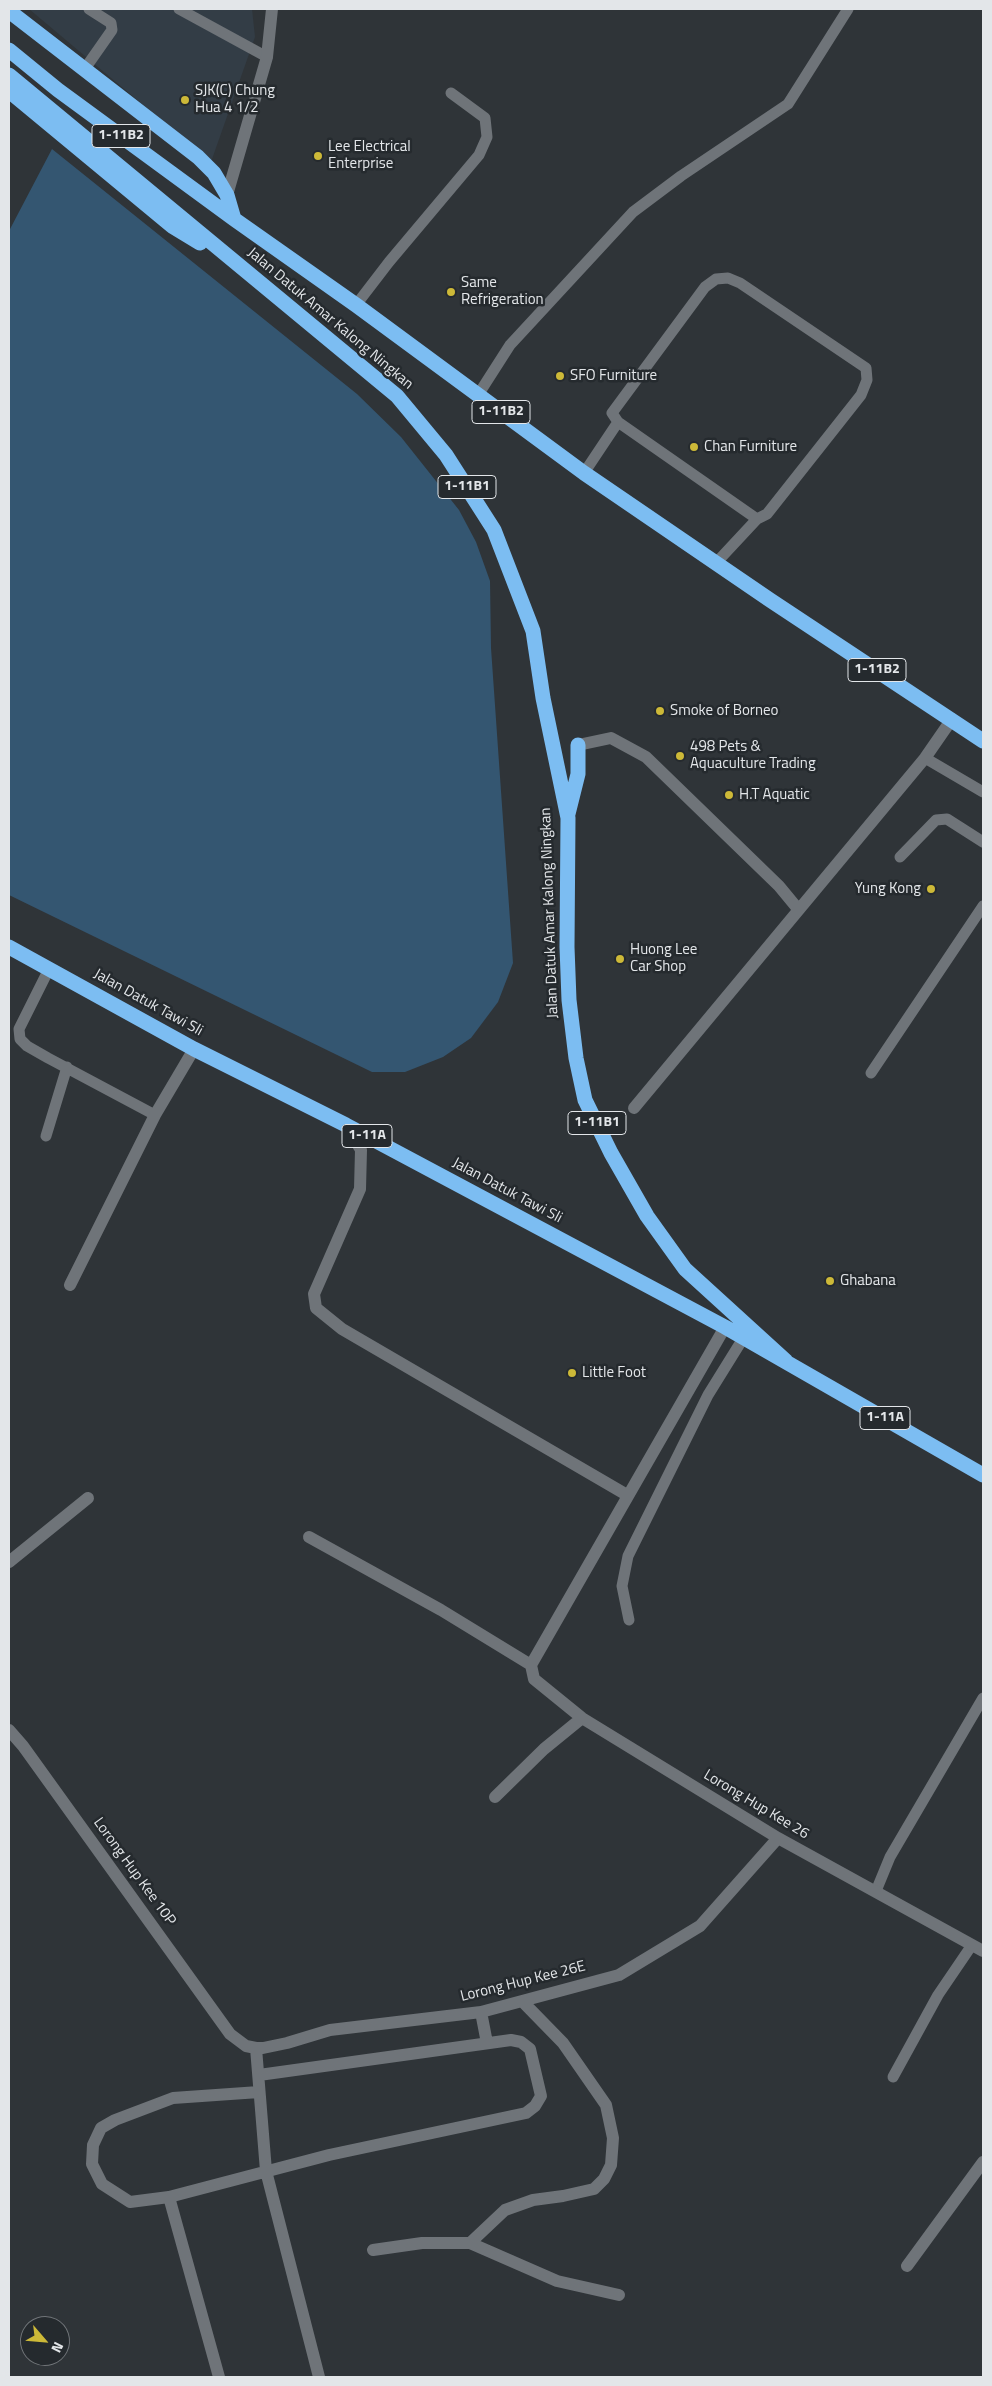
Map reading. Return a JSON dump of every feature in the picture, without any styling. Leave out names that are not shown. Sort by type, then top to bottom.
[{"type":"highway","points":[[9,11],[198,157],[214,173],[227,195],[234,220]]},
{"type":"highway","name":"Jalan Datuk Amar Kalong Ningkan","points":[[9,50],[58,90],[234,220],[356,305],[584,473],[983,741]]},
{"type":"highway","name":"Jalan Datuk Amar Kalong Ningkan","points":[[9,75],[397,396],[446,454],[494,530],[534,631],[543,698],[568,818],[567,947],[569,1000],[576,1058],[586,1100],[612,1153],[647,1216],[685,1269],[786,1361]]},
{"type":"highway","points":[[9,91],[172,226],[242,268]]},
{"type":"highway","points":[[568,818],[578,774],[578,745]]},
{"type":"highway","name":"Jalan Datuk Tawi Sli","points":[[9,947],[194,1049],[346,1125],[724,1326],[983,1475]]},
{"type":"street","points":[[227,195],[267,57],[272,9]]},
{"type":"street","points":[[634,1108],[925,758],[952,720]]},
{"type":"street","points":[[578,745],[611,738],[646,757],[779,886],[798,909]]},
{"type":"street","points":[[70,1285],[155,1115],[194,1049]]},
{"type":"street","points":[[346,1125],[361,1150],[360,1189],[349,1218],[314,1294],[316,1308],[342,1330],[627,1495]]},
{"type":"street","points":[[309,1537],[441,1610],[531,1665],[724,1326]]},
{"type":"street","points":[[9,1562],[88,1498]]},
{"type":"street","name":"Lorong Hup Kee 26","points":[[531,1665],[534,1679],[582,1718],[778,1838],[978,1948]]},
{"type":"street","points":[[494,1797],[544,1749],[582,1718]]},
{"type":"street","name":"Lorong Hup Kee 10P","points":[[9,1730],[23,1746],[230,2034],[246,2046],[256,2048]]},
{"type":"street","name":"Lorong Hup Kee 26E","points":[[256,2048],[279,2045],[330,2030],[481,2012],[619,1975],[700,1926],[778,1838]]},
{"type":"street","points":[[470,2243],[505,2210],[533,2200],[594,2189],[604,2178],[611,2165],[613,2138],[606,2105],[563,2042],[522,2001]]},
{"type":"street","points":[[481,2012],[487,2043]]},
{"type":"street","points":[[259,2075],[511,2040],[521,2042],[530,2049],[541,2096],[535,2106],[526,2113],[329,2155],[169,2197],[130,2202],[102,2184],[92,2164],[93,2145],[101,2128],[114,2120],[173,2098],[259,2092]]},
{"type":"street","points":[[256,2048],[266,2171],[319,2377]]},
{"type":"street","points":[[907,2266],[983,2162]]},
{"type":"street","points":[[169,2197],[219,2377]]},
{"type":"street","points":[[373,2250],[422,2243],[470,2243],[557,2281],[619,2295]]},
{"type":"lane","points":[[84,70],[112,30],[111,24],[106,18],[89,9]]},
{"type":"lane","points":[[179,9],[267,57]]},
{"type":"lane","points":[[478,395],[510,345],[633,212],[680,176],[788,104],[848,9]]},
{"type":"lane","points":[[356,305],[389,262],[479,155],[487,137],[484,118],[451,93]]},
{"type":"lane","points":[[716,563],[757,520],[767,514],[861,394],[867,380],[866,368],[740,283],[728,278],[716,279],[705,287],[612,413],[618,422],[757,520]]},
{"type":"lane","points":[[584,473],[618,422]]},
{"type":"lane","points":[[925,758],[983,792]]},
{"type":"lane","points":[[900,857],[936,820],[947,819],[952,821],[983,842]]},
{"type":"lane","points":[[871,1073],[983,906]]},
{"type":"lane","points":[[49,969],[19,1029],[20,1039],[27,1046],[155,1115]]},
{"type":"lane","points":[[46,1136],[66,1067]]},
{"type":"lane","points":[[629,1620],[622,1586],[628,1556],[708,1395],[744,1338]]},
{"type":"lane","points":[[876,1891],[890,1857],[983,1698]]},
{"type":"lane","points":[[893,2077],[938,1995],[978,1948]]},
{"type":"shaded area","name":"SJK(C) Chung Hua 4 1/2","points":[[29,9],[252,9],[255,37],[211,162]]},
{"type":"shaded area","points":[[52,149],[357,394],[401,437],[459,510],[476,542],[490,581],[491,648],[513,963],[498,1002],[471,1038],[443,1057],[405,1072],[372,1072],[9,895],[9,231]]},
{"type":"place","name":"SJK(C) Chung Hua 4 1/2","points":[[185,100]]},
{"type":"place","name":"Lee Electrical Enterprise","points":[[318,156]]},
{"type":"place","name":"Same Refrigeration","points":[[451,292]]},
{"type":"place","name":"SFO Furniture","points":[[560,376]]},
{"type":"place","name":"Chan Furniture","points":[[694,447]]},
{"type":"place","name":"Smoke of Borneo","points":[[660,711]]},
{"type":"place","name":"498 Pets & Aquaculture Trading","points":[[680,756]]},
{"type":"place","name":"H.T Aquatic","points":[[729,795]]},
{"type":"place","name":"Yung Kong","points":[[931,889]]},
{"type":"place","name":"Huong Lee Car Shop","points":[[620,959]]},
{"type":"place","name":"Ghabana","points":[[830,1281]]},
{"type":"place","name":"Little Foot","points":[[572,1373]]}]
